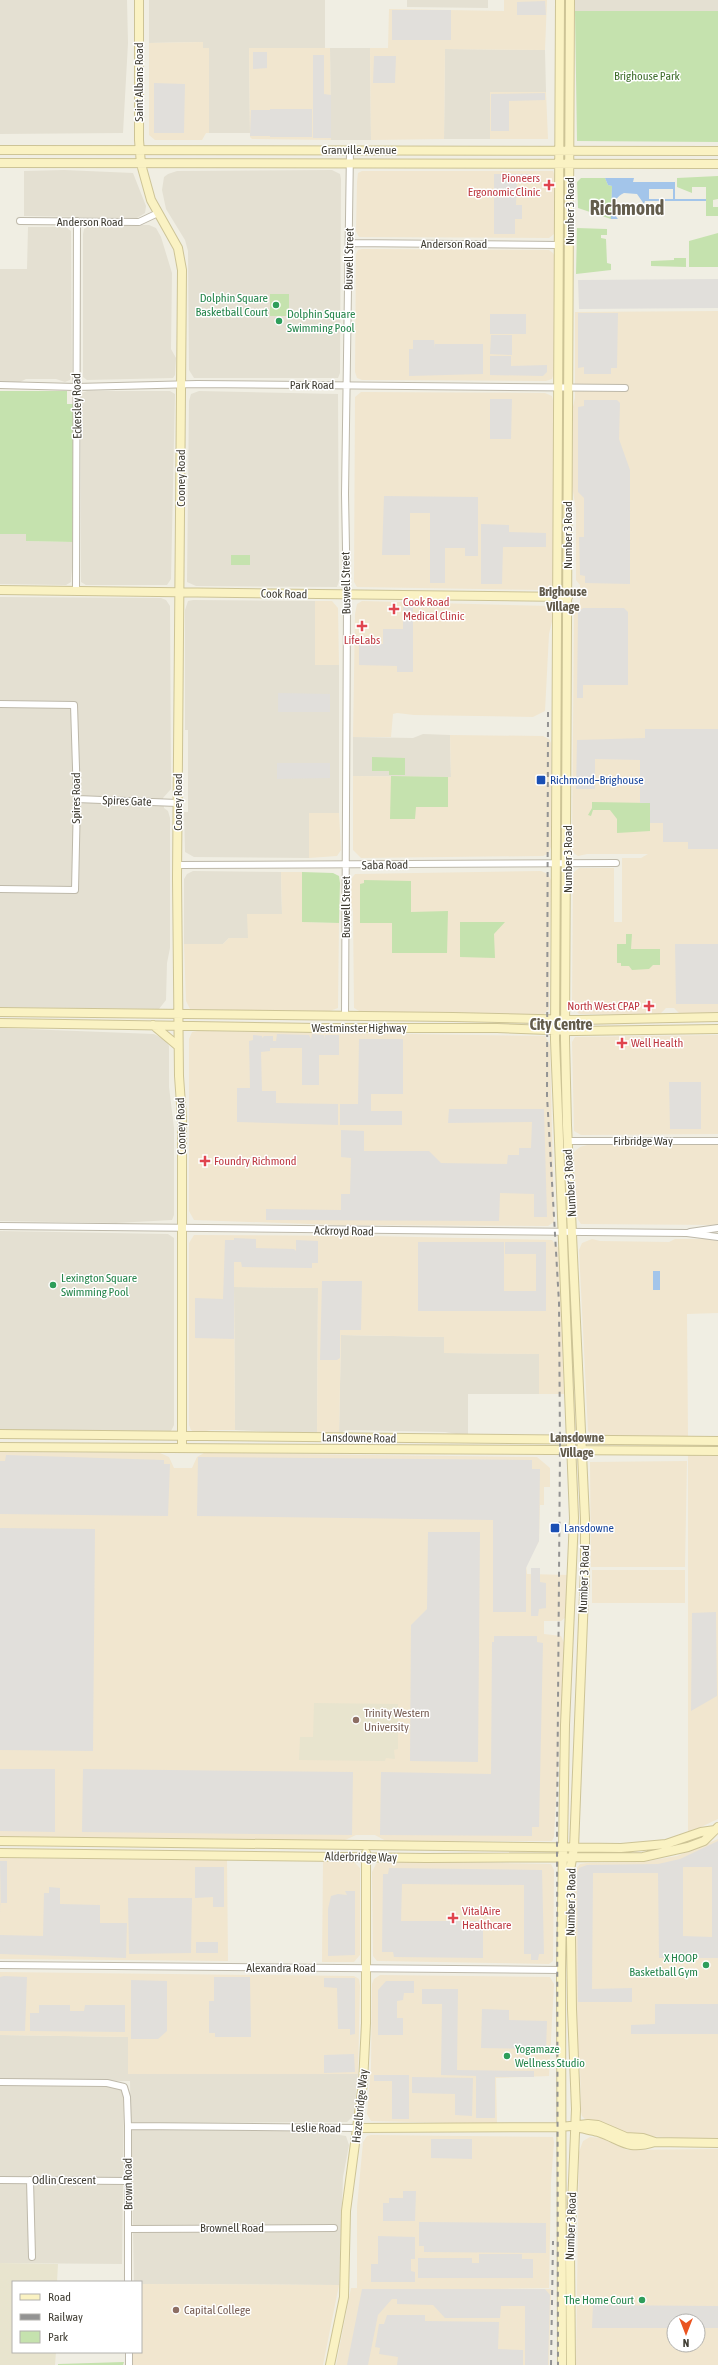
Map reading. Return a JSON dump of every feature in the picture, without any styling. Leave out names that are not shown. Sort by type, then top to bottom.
[{"type":"main road","name":"Saint Albans Road","points":[[139,0],[141,164]]},
{"type":"main road","name":"Number 3 Road","points":[[560,0],[556,597],[556,1030],[570,1451],[574,1518],[573,1570],[565,1726],[561,1970],[562,2365]]},
{"type":"main road","name":"Number 3 Road","points":[[570,0],[566,751],[568,863],[566,1031],[568,1141],[584,1451],[585,1570],[574,1848],[570,1870],[575,2127],[570,2254],[571,2365]]},
{"type":"main road","name":"Granville Avenue","points":[[0,150],[718,151]]},
{"type":"main road","name":"Granville Avenue","points":[[0,164],[718,164]]},
{"type":"main road","name":"Cooney Road","points":[[141,164],[146,186],[158,213],[178,248],[181,262],[182,384],[181,527],[178,592],[177,865],[178,1046],[179,1088],[182,1118],[182,1448]]},
{"type":"main road","name":"Cook Road","points":[[0,590],[568,597]]},
{"type":"main road","name":"Westminster Highway","points":[[0,1012],[178,1015],[345,1015],[566,1020],[718,1018]]},
{"type":"main road","name":"Westminster Highway","points":[[0,1023],[178,1026],[497,1028],[566,1031],[718,1029]]},
{"type":"main road","points":[[153,1025],[178,1046]]},
{"type":"main road","name":"Lansdowne Road","points":[[0,1434],[718,1441]]},
{"type":"main road","name":"Lansdowne Road","points":[[0,1447],[718,1451]]},
{"type":"main road","name":"Alderbridge Way","points":[[0,1841],[574,1848],[647,1847],[666,1844],[701,1832],[716,1829]]},
{"type":"main road","name":"Alderbridge Way","points":[[0,1853],[572,1858],[642,1857],[665,1854],[704,1841],[716,1829]]},
{"type":"main road","name":"Hazelbridge Way","points":[[330,2365],[344,2297],[346,2211],[358,2128],[365,2053],[366,1845]]},
{"type":"main road","name":"Leslie Road","points":[[358,2128],[561,2128],[575,2127],[585,2124],[598,2125],[626,2137],[643,2138],[655,2142],[718,2143]]},
{"type":"street","name":"Buswell Street","points":[[345,1015],[347,594],[345,494],[348,386],[350,150]]},
{"type":"street","name":"Anderson Road","points":[[20,221],[139,222],[158,213]]},
{"type":"street","name":"Eckersley Road","points":[[76,591],[78,479],[76,387],[77,222]]},
{"type":"street","name":"Anderson Road","points":[[349,243],[558,245]]},
{"type":"street","name":"Park Road","points":[[0,385],[76,387],[182,384],[624,388]]},
{"type":"street","name":"Spires Road","points":[[0,704],[74,705],[77,799],[75,890],[0,889]]},
{"type":"street","name":"Spires Gate","points":[[77,799],[177,803]]},
{"type":"street","name":"Saba Road","points":[[177,865],[616,863]]},
{"type":"street","name":"Firbridge Way","points":[[568,1141],[718,1141]]},
{"type":"street","name":"Ackroyd Road","points":[[0,1226],[562,1233],[687,1233],[718,1237]]},
{"type":"street","name":"Ackroyd Road","points":[[687,1233],[708,1228],[718,1228]]},
{"type":"street","name":"Alexandra Road","points":[[0,1965],[561,1970]]},
{"type":"street","name":"Brown Road","points":[[0,2082],[108,2083],[124,2087],[127,2097],[128,2126],[128,2281]]},
{"type":"street","name":"Leslie Road","points":[[128,2126],[358,2128]]},
{"type":"street","name":"Odlin Crescent","points":[[0,2180],[128,2181]]},
{"type":"street","points":[[30,2180],[32,2256]]},
{"type":"street","name":"Brownell Road","points":[[129,2229],[334,2228]]},
{"type":"street","points":[[129,2353],[129,2365]]},
{"type":"shaded area","points":[[0,0],[127,0],[128,43],[123,133],[0,134]]},
{"type":"shaded area","points":[[149,0],[325,0],[325,48],[249,48],[250,133],[209,133],[209,48],[203,48],[203,42],[149,43]]},
{"type":"shaded area","points":[[407,0],[488,0],[488,8],[407,7]]},
{"type":"shaded area","points":[[504,0],[547,0],[545,50],[445,49],[444,139],[371,140],[370,48],[388,48],[389,9],[504,11]]},
{"type":"shaded area","points":[[575,0],[718,0],[718,11],[575,11]]},
{"type":"shaded area","points":[[545,1],[546,15],[517,15],[517,2]]},
{"type":"shaded area","points":[[392,10],[451,10],[451,40],[392,40]]},
{"type":"shaded area","points":[[203,42],[203,48],[209,48],[209,133],[206,133],[202,140],[155,140],[149,135],[149,43]]},
{"type":"shaded area","points":[[249,48],[330,48],[331,140],[252,139],[250,137]]},
{"type":"shaded area","points":[[330,48],[370,48],[371,140],[331,140]]},
{"type":"shaded area","points":[[445,49],[545,50],[546,92],[491,92],[490,139],[444,139]]},
{"type":"shaded area","points":[[253,52],[267,52],[267,68],[253,69]]},
{"type":"shaded area","points":[[313,55],[324,55],[324,94],[331,95],[331,138],[313,138]]},
{"type":"shaded area","points":[[374,56],[396,56],[395,83],[373,83]]},
{"type":"shaded area","points":[[154,83],[185,84],[184,133],[154,133]]},
{"type":"shaded area","points":[[490,92],[546,92],[548,139],[490,139]]},
{"type":"shaded area","points":[[545,93],[545,100],[509,101],[509,131],[491,131],[491,94]]},
{"type":"shaded area","points":[[270,109],[312,109],[312,137],[270,137]]},
{"type":"shaded area","points":[[251,110],[270,110],[270,136],[250,136]]},
{"type":"shaded area","points":[[64,170],[133,173],[146,206],[145,213],[137,218],[24,216],[24,171]]},
{"type":"shaded area","points":[[332,170],[340,174],[341,179],[340,373],[338,378],[194,378],[189,370],[188,251],[185,240],[166,209],[162,190],[164,177],[177,171]]},
{"type":"shaded area","points":[[362,171],[553,171],[555,176],[554,234],[549,238],[359,237],[356,231],[357,182],[358,173]]},
{"type":"shaded area","points":[[494,174],[530,174],[530,183],[517,183],[516,205],[522,205],[522,219],[515,219],[515,234],[494,234]]},
{"type":"shaded area","points":[[90,225],[149,225],[156,228],[161,237],[172,273],[171,349],[176,358],[175,375],[173,378],[87,380],[83,377],[83,234],[84,229]]},
{"type":"shaded area","points":[[28,227],[66,227],[71,231],[72,374],[70,380],[65,382],[56,379],[26,379],[20,382],[0,382],[0,269],[27,269]]},
{"type":"shaded area","points":[[358,250],[549,250],[555,257],[554,373],[552,379],[546,381],[362,380],[357,378],[355,372],[356,254]]},
{"type":"shaded area","points":[[718,279],[718,308],[579,309],[578,280]]},
{"type":"shaded area","points":[[718,311],[718,1014],[683,1014],[679,1013],[674,1008],[666,1008],[660,1014],[579,1014],[572,1007],[573,873],[579,868],[614,868],[614,922],[622,922],[622,858],[641,858],[648,854],[587,854],[578,856],[572,852],[574,611],[580,604],[580,585],[576,580],[576,509],[572,486],[573,407],[575,398],[575,312]]},
{"type":"shaded area","points":[[578,313],[618,313],[617,368],[611,368],[611,374],[584,374],[584,367],[578,368]]},
{"type":"shaded area","points":[[490,314],[526,314],[526,334],[490,334]]},
{"type":"shaded area","points":[[491,335],[512,335],[512,355],[490,354]]},
{"type":"shaded area","points":[[413,340],[434,340],[435,348],[435,344],[483,344],[483,374],[409,376],[409,349],[413,349]]},
{"type":"shaded area","points":[[490,356],[511,356],[511,366],[547,365],[547,372],[543,376],[490,375]]},
{"type":"shaded area","points":[[87,391],[170,391],[175,394],[171,579],[167,585],[86,585],[81,582],[81,396],[82,393]]},
{"type":"shaded area","points":[[199,391],[338,394],[339,581],[337,587],[196,586],[187,582],[189,401],[191,394]]},
{"type":"shaded area","points":[[361,392],[545,393],[552,396],[554,405],[553,583],[551,587],[544,590],[357,587],[354,582],[355,397]]},
{"type":"shaded area","points":[[490,399],[512,399],[511,439],[490,439]]},
{"type":"shaded area","points":[[584,400],[617,400],[620,403],[619,439],[630,470],[630,584],[585,583],[585,576],[580,575],[579,537],[584,537],[584,498],[578,492],[578,407],[584,406]]},
{"type":"shaded area","points":[[384,496],[478,497],[478,556],[465,556],[465,548],[445,548],[445,583],[430,583],[430,513],[410,513],[410,555],[382,555]]},
{"type":"shaded area","points":[[481,524],[509,525],[509,532],[546,533],[546,547],[503,547],[502,584],[481,584]]},
{"type":"shaded area","points":[[0,534],[26,534],[26,541],[74,542],[71,582],[66,585],[0,584]]},
{"type":"shaded area","points":[[0,597],[161,598],[166,600],[170,606],[171,789],[163,798],[164,808],[168,811],[170,818],[170,948],[167,963],[166,1000],[159,1009],[0,1007]]},
{"type":"shaded area","points":[[188,601],[315,601],[315,665],[339,665],[339,813],[309,813],[309,858],[194,857],[185,852],[184,812],[188,812],[188,730],[185,730],[185,610]]},
{"type":"shaded area","points":[[315,601],[332,601],[338,608],[339,665],[315,665]]},
{"type":"shaded area","points":[[362,601],[550,606],[554,613],[549,634],[545,711],[533,717],[414,715],[397,713],[393,714],[391,737],[353,737],[355,614],[357,604]]},
{"type":"shaded area","points":[[403,607],[413,607],[413,672],[397,672],[397,666],[359,665],[359,644],[383,644],[383,629],[403,629]]},
{"type":"shaded area","points":[[583,608],[624,608],[628,612],[628,685],[583,685],[583,698],[577,698],[578,612]]},
{"type":"shaded area","points":[[278,693],[330,694],[330,712],[278,712]]},
{"type":"shaded area","points":[[645,729],[718,729],[718,849],[688,849],[688,842],[663,842],[663,823],[650,823],[650,803],[640,803],[640,760],[595,759],[595,789],[576,789],[577,740],[645,738]]},
{"type":"shaded area","points":[[423,734],[450,735],[451,777],[353,776],[353,737],[413,738]]},
{"type":"shaded area","points":[[450,735],[543,736],[549,739],[551,743],[551,847],[548,854],[543,856],[361,858],[353,850],[353,776],[451,777]]},
{"type":"shaded area","points":[[277,763],[330,763],[330,778],[277,779]]},
{"type":"shaded area","points":[[309,813],[339,813],[341,850],[337,856],[309,858]]},
{"type":"shaded area","points":[[193,871],[281,872],[282,914],[248,938],[229,938],[223,944],[184,944],[184,879],[187,874]]},
{"type":"shaded area","points":[[541,871],[548,874],[551,880],[549,1009],[543,1015],[361,1012],[354,1008],[353,912],[351,900],[352,878],[355,874]]},
{"type":"shaded area","points":[[281,872],[302,872],[302,922],[339,923],[338,1008],[327,1012],[190,1009],[186,1001],[184,944],[223,944],[229,938],[248,938],[247,914],[282,914]]},
{"type":"shaded area","points":[[675,944],[718,944],[718,1004],[676,1004]]},
{"type":"shaded area","points":[[0,1028],[154,1034],[165,1040],[169,1046],[169,1087],[174,1128],[174,1215],[172,1220],[116,1223],[0,1221]]},
{"type":"shaded area","points":[[192,1032],[545,1036],[550,1045],[554,1222],[548,1226],[339,1225],[194,1220],[189,1211],[189,1039]]},
{"type":"shaded area","points":[[277,1034],[309,1035],[311,1039],[312,1034],[324,1035],[325,1039],[325,1035],[339,1035],[339,1055],[319,1055],[319,1085],[302,1085],[302,1048],[270,1048],[270,1051],[261,1052],[262,1091],[276,1091],[276,1103],[338,1104],[338,1125],[237,1122],[237,1088],[250,1088],[249,1041],[253,1040],[253,1035],[262,1036],[262,1038],[264,1036],[273,1036],[273,1041],[276,1041]]},
{"type":"shaded area","points":[[718,1035],[718,1134],[581,1135],[574,1131],[572,1042],[575,1037]]},
{"type":"shaded area","points":[[359,1039],[403,1039],[403,1094],[371,1094],[371,1111],[402,1111],[402,1125],[340,1125],[340,1104],[358,1104]]},
{"type":"shaded area","points":[[669,1082],[701,1082],[701,1129],[670,1129]]},
{"type":"shaded area","points":[[449,1109],[544,1109],[547,1217],[534,1217],[534,1194],[500,1193],[499,1221],[266,1220],[266,1209],[341,1210],[341,1194],[350,1194],[351,1158],[341,1157],[341,1130],[364,1131],[364,1151],[429,1151],[441,1163],[507,1164],[508,1155],[519,1155],[519,1148],[531,1148],[532,1122],[448,1123]]},
{"type":"shaded area","points":[[591,1144],[718,1145],[718,1225],[581,1224],[577,1218],[574,1152],[580,1147]]},
{"type":"shaded area","points":[[0,1231],[168,1234],[174,1238],[174,1425],[171,1431],[0,1431]]},
{"type":"shaded area","points":[[194,1235],[369,1236],[552,1240],[559,1249],[564,1394],[539,1394],[539,1354],[444,1353],[444,1337],[341,1335],[339,1434],[317,1434],[318,1288],[234,1287],[235,1430],[211,1430],[196,1433],[191,1430],[189,1425],[189,1243]]},
{"type":"shaded area","points":[[234,1238],[256,1239],[256,1248],[294,1249],[296,1251],[296,1240],[318,1241],[318,1263],[312,1263],[312,1268],[242,1267],[241,1262],[234,1262]]},
{"type":"shaded area","points":[[592,1239],[600,1241],[669,1242],[675,1239],[718,1239],[718,1313],[687,1314],[688,1437],[594,1436],[588,1431],[579,1250],[582,1243]]},
{"type":"shaded area","points":[[225,1240],[234,1240],[234,1339],[195,1338],[195,1298],[223,1299]]},
{"type":"shaded area","points":[[418,1242],[504,1242],[504,1291],[536,1291],[536,1254],[505,1254],[505,1242],[546,1242],[546,1311],[418,1311]]},
{"type":"shaded area","points":[[322,1281],[362,1281],[361,1330],[340,1330],[340,1358],[337,1360],[320,1360]]},
{"type":"shaded area","points":[[234,1287],[318,1288],[317,1434],[235,1430]]},
{"type":"shaded area","points":[[341,1335],[444,1337],[444,1353],[550,1354],[549,1394],[468,1394],[468,1436],[445,1432],[346,1430],[339,1434]]},
{"type":"shaded area","points":[[0,1452],[160,1453],[169,1457],[174,1468],[192,1468],[197,1457],[204,1453],[537,1457],[550,1468],[550,1487],[544,1487],[544,1505],[540,1505],[539,1541],[526,1565],[527,1574],[569,1575],[566,1617],[561,1621],[544,1621],[544,1634],[561,1636],[565,1645],[554,1837],[552,1841],[386,1841],[375,1835],[356,1835],[343,1841],[0,1838]]},
{"type":"shaded area","points":[[6,1455],[164,1460],[164,1464],[170,1464],[168,1516],[0,1514],[0,1461],[5,1461]]},
{"type":"shaded area","points":[[688,1455],[718,1456],[718,1819],[688,1833]]},
{"type":"shaded area","points":[[198,1457],[532,1460],[532,1469],[540,1469],[539,1541],[526,1568],[526,1612],[493,1612],[493,1520],[197,1516]]},
{"type":"shaded area","points":[[687,1461],[685,1567],[591,1567],[590,1462]]},
{"type":"shaded area","points":[[0,1528],[95,1529],[93,1751],[0,1750]]},
{"type":"shaded area","points":[[428,1532],[480,1532],[478,1762],[410,1761],[411,1625],[427,1609]]},
{"type":"shaded area","points":[[531,1568],[540,1568],[540,1582],[546,1583],[546,1608],[539,1609],[538,1616],[531,1616]]},
{"type":"shaded area","points":[[592,1570],[685,1570],[685,1603],[592,1603]]},
{"type":"shaded area","points":[[716,1612],[717,1696],[691,1711],[692,1613]]},
{"type":"shaded area","points":[[494,1636],[537,1636],[537,1642],[543,1643],[539,1827],[532,1827],[532,1836],[380,1835],[381,1772],[491,1774],[492,1642],[494,1642]]},
{"type":"shaded area","name":"Trinity Western University","points":[[314,1703],[398,1704],[398,1749],[394,1750],[395,1759],[386,1758],[385,1761],[299,1760],[300,1737],[313,1737]]},
{"type":"shaded area","points":[[0,1769],[55,1769],[55,1832],[0,1831]]},
{"type":"shaded area","points":[[83,1769],[353,1772],[352,1835],[82,1832]]},
{"type":"shaded area","points":[[718,1839],[718,2140],[628,2135],[587,2121],[582,2116],[581,2112],[580,2068],[574,2007],[576,1869],[580,1864],[587,1863],[642,1862],[677,1856]]},
{"type":"shaded area","points":[[718,1841],[718,1958],[659,1958],[658,1873],[593,1873],[592,1989],[632,1988],[632,2002],[578,2002],[577,1874],[579,1868],[587,1865],[658,1864],[680,1859]],"holes":[[[683,1867],[712,1867],[712,1937],[683,1936]]]},
{"type":"shaded area","points":[[0,1858],[227,1860],[228,1961],[0,1959]]},
{"type":"shaded area","points":[[0,1861],[7,1861],[7,1903],[1,1903],[1,1915]]},
{"type":"shaded area","points":[[323,1861],[353,1861],[360,1868],[360,1955],[354,1962],[322,1962]]},
{"type":"shaded area","points":[[382,1861],[551,1864],[554,1870],[553,1961],[549,1964],[377,1961],[373,1956],[372,1872],[376,1864]]},
{"type":"shaded area","points":[[195,1867],[224,1867],[224,1907],[213,1907],[213,1897],[195,1898]]},
{"type":"shaded area","points":[[389,1868],[542,1870],[544,1954],[539,1954],[538,1960],[531,1960],[531,1954],[524,1954],[524,1885],[402,1884],[401,1921],[483,1921],[483,1958],[394,1957],[393,1952],[382,1952],[383,1874],[388,1874]]},
{"type":"shaded area","points":[[49,1887],[60,1888],[60,1904],[100,1905],[100,1923],[127,1923],[126,1958],[0,1954],[0,1935],[43,1936],[44,1893],[49,1893]]},
{"type":"shaded area","points":[[345,1891],[355,1891],[355,1955],[328,1956],[328,1909],[331,1896],[338,1894],[347,1895]]},
{"type":"shaded area","points":[[128,1898],[192,1898],[191,1953],[129,1954]]},
{"type":"shaded area","points":[[196,1942],[218,1942],[218,1953],[196,1953]]},
{"type":"shaded area","points":[[0,1972],[354,1976],[359,1979],[360,1986],[358,2074],[128,2074],[128,2037],[0,2035]]},
{"type":"shaded area","points":[[380,1975],[550,1977],[554,1984],[549,2076],[496,2078],[497,2124],[371,2121],[367,2114],[371,2067],[372,1984],[374,1979]]},
{"type":"shaded area","points":[[0,1977],[27,1977],[25,2031],[0,2031]]},
{"type":"shaded area","points":[[214,1977],[250,1977],[251,2037],[215,2037],[215,2033],[209,2033],[209,2001],[214,2001]]},
{"type":"shaded area","points":[[324,1978],[355,1978],[355,2034],[350,2035],[350,2029],[338,2029],[337,1988],[324,1987]]},
{"type":"shaded area","points":[[131,1980],[167,1981],[167,2031],[158,2039],[131,2039]]},
{"type":"shaded area","points":[[386,1981],[414,1981],[414,1993],[404,1993],[403,2000],[397,2001],[397,2018],[403,2018],[403,2035],[378,2035],[378,1990]]},
{"type":"shaded area","points":[[422,1989],[458,1989],[457,2070],[534,2071],[534,2077],[495,2077],[495,2118],[476,2118],[476,2076],[441,2075],[442,2004],[422,2004]]},
{"type":"shaded area","points":[[655,2004],[718,2004],[718,2034],[631,2034],[631,2025],[655,2024]]},
{"type":"shaded area","points":[[39,2005],[70,2005],[70,2011],[84,2011],[85,2005],[125,2005],[125,2032],[30,2031],[30,2013],[39,2013]]},
{"type":"shaded area","points":[[482,2009],[509,2010],[509,2020],[547,2021],[546,2049],[481,2048]]},
{"type":"shaded area","points":[[0,2035],[128,2037],[128,2074],[358,2074],[354,2115],[347,2122],[149,2123],[145,2130],[312,2131],[346,2136],[349,2145],[343,2177],[339,2285],[142,2284],[142,2281],[134,2281],[130,2081],[0,2080]]},
{"type":"shaded area","points":[[354,2054],[355,2072],[324,2073],[324,2055]]},
{"type":"shaded area","points":[[374,2075],[409,2075],[409,2119],[392,2119],[392,2081],[374,2081]]},
{"type":"shaded area","points":[[412,2077],[473,2078],[472,2116],[455,2115],[455,2094],[412,2093]]},
{"type":"shaded area","points":[[0,2086],[113,2086],[122,2090],[124,2099],[122,2264],[0,2263]]},
{"type":"shaded area","points":[[367,2136],[553,2137],[549,2288],[499,2288],[551,2289],[549,2365],[336,2365],[351,2288],[357,2288],[357,2207],[363,2142]]},
{"type":"shaded area","points":[[590,2137],[601,2138],[627,2150],[718,2149],[718,2365],[576,2365],[579,2152],[583,2141]]},
{"type":"shaded area","points":[[431,2139],[472,2139],[472,2159],[431,2158]]},
{"type":"shaded area","points":[[403,2191],[416,2191],[415,2221],[383,2221],[383,2203],[389,2203],[389,2198],[403,2198]]},
{"type":"shaded area","points":[[419,2222],[546,2223],[546,2253],[424,2252],[424,2246],[419,2246]]},
{"type":"shaded area","points":[[378,2236],[415,2237],[415,2259],[411,2259],[411,2271],[415,2272],[415,2282],[371,2282],[371,2264],[378,2264]]},
{"type":"shaded area","points":[[479,2254],[522,2254],[522,2259],[533,2259],[533,2278],[418,2278],[418,2258],[472,2258],[472,2263],[479,2263]]},
{"type":"shaded area","points":[[0,2263],[58,2264],[57,2281],[12,2281],[12,2353],[56,2353],[55,2365],[0,2365]]},
{"type":"shaded area","points":[[142,2284],[339,2285],[323,2365],[133,2365],[133,2353],[142,2353]]},
{"type":"shaded area","points":[[362,2289],[545,2289],[550,2295],[548,2365],[525,2365],[525,2306],[501,2306],[500,2318],[445,2318],[433,2305],[397,2304],[397,2299],[392,2299],[378,2315],[368,2365],[347,2365]]},
{"type":"shaded area","points":[[593,2305],[718,2306],[718,2328],[706,2328],[706,2313],[666,2313],[666,2328],[592,2328]]},
{"type":"shaded area","points":[[387,2315],[425,2315],[425,2321],[499,2322],[498,2349],[523,2350],[523,2365],[397,2365],[398,2357],[379,2354],[380,2348],[375,2347],[379,2324],[384,2324]]},
{"type":"green space","name":"Brighouse Park","points":[[575,11],[718,11],[718,142],[577,141]]},
{"type":"green space","points":[[718,176],[718,199],[713,200],[713,207],[718,207],[718,216],[706,216],[706,187],[692,187],[692,193],[677,187],[677,178]]},
{"type":"green space","points":[[581,178],[605,178],[608,185],[612,186],[611,219],[578,208],[577,182]]},
{"type":"green space","points":[[577,228],[607,229],[607,235],[601,235],[601,238],[606,239],[607,263],[611,264],[611,270],[576,274]]},
{"type":"green space","points":[[718,233],[718,267],[689,267],[689,241]]},
{"type":"green space","points":[[674,258],[686,258],[686,267],[651,266],[651,261],[674,260]]},
{"type":"green space","points":[[270,294],[289,294],[289,316],[270,316]]},
{"type":"green space","points":[[0,391],[67,391],[67,404],[73,404],[74,542],[26,541],[26,534],[0,534]]},
{"type":"green space","points":[[231,555],[250,555],[250,565],[231,565]]},
{"type":"green space","points":[[372,757],[405,758],[405,775],[389,775],[389,771],[372,771]]},
{"type":"green space","points":[[391,776],[448,777],[448,807],[416,807],[415,819],[390,819]]},
{"type":"green space","points":[[592,802],[650,803],[650,831],[617,833],[617,819],[610,810],[593,810],[591,816],[588,815],[592,808]]},
{"type":"green space","points":[[302,872],[333,873],[339,876],[339,923],[302,922]]},
{"type":"green space","points":[[364,880],[411,881],[411,912],[448,911],[447,953],[392,953],[392,923],[360,923],[360,884],[364,883]]},
{"type":"green space","points":[[460,922],[505,922],[494,934],[495,958],[460,957]]},
{"type":"green space","points":[[626,934],[632,934],[631,949],[660,949],[660,965],[653,965],[649,969],[632,970],[629,966],[621,966],[621,963],[617,963],[617,944],[626,944]]},
{"type":"green space","points":[[124,2362],[123,2365],[58,2365],[58,2364]]},
{"type":"water","points":[[605,178],[634,178],[633,182],[675,182],[675,199],[706,199],[706,201],[645,201],[644,204],[637,194],[624,193],[617,198],[613,208],[618,219],[611,219],[612,186],[608,185]],"holes":[[[649,189],[673,189],[673,199],[649,199]]]},
{"type":"water","points":[[653,1271],[660,1271],[660,1290],[653,1290]]},
{"type":"railway","points":[[548,712],[547,1096],[559,1303],[560,1446],[557,1829],[558,2365]]},
{"type":"railway","points":[[551,2365],[553,2241]]},
{"type":"place","name":"Pioneers Ergonomic Clinic","points":[[549,185]]},
{"type":"place","name":"Dolphin Square Basketball Court","points":[[276,305]]},
{"type":"place","name":"Dolphin Square Swimming Pool","points":[[279,321]]},
{"type":"place","name":"Cook Road Medical Clinic","points":[[394,609]]},
{"type":"place","name":"LifeLabs","points":[[362,626]]},
{"type":"place","name":"Richmond–Brighouse","points":[[541,780]]},
{"type":"place","name":"North West CPAP","points":[[649,1006]]},
{"type":"place","name":"Well Health","points":[[622,1043]]},
{"type":"place","name":"Foundry Richmond","points":[[205,1161]]},
{"type":"place","name":"Lexington Square Swimming Pool","points":[[53,1285]]},
{"type":"place","name":"Lansdowne","points":[[555,1528]]},
{"type":"place","name":"Trinity Western University","points":[[356,1720]]},
{"type":"place","name":"VitalAire Healthcare","points":[[453,1918]]},
{"type":"place","name":"X HOOP Basketball Gym","points":[[706,1965]]},
{"type":"place","name":"Yogamaze Wellness Studio","points":[[507,2056]]},
{"type":"place","name":"The Home Court","points":[[642,2300]]},
{"type":"place","name":"Capital College","points":[[176,2310]]},
{"type":"district","name":"Richmond","points":[[627,208]]},
{"type":"district","name":"Brighouse Village","points":[[563,598]]},
{"type":"district","name":"City Centre","points":[[561,1024]]},
{"type":"district","name":"Lansdowne Village","points":[[577,1444]]}]
